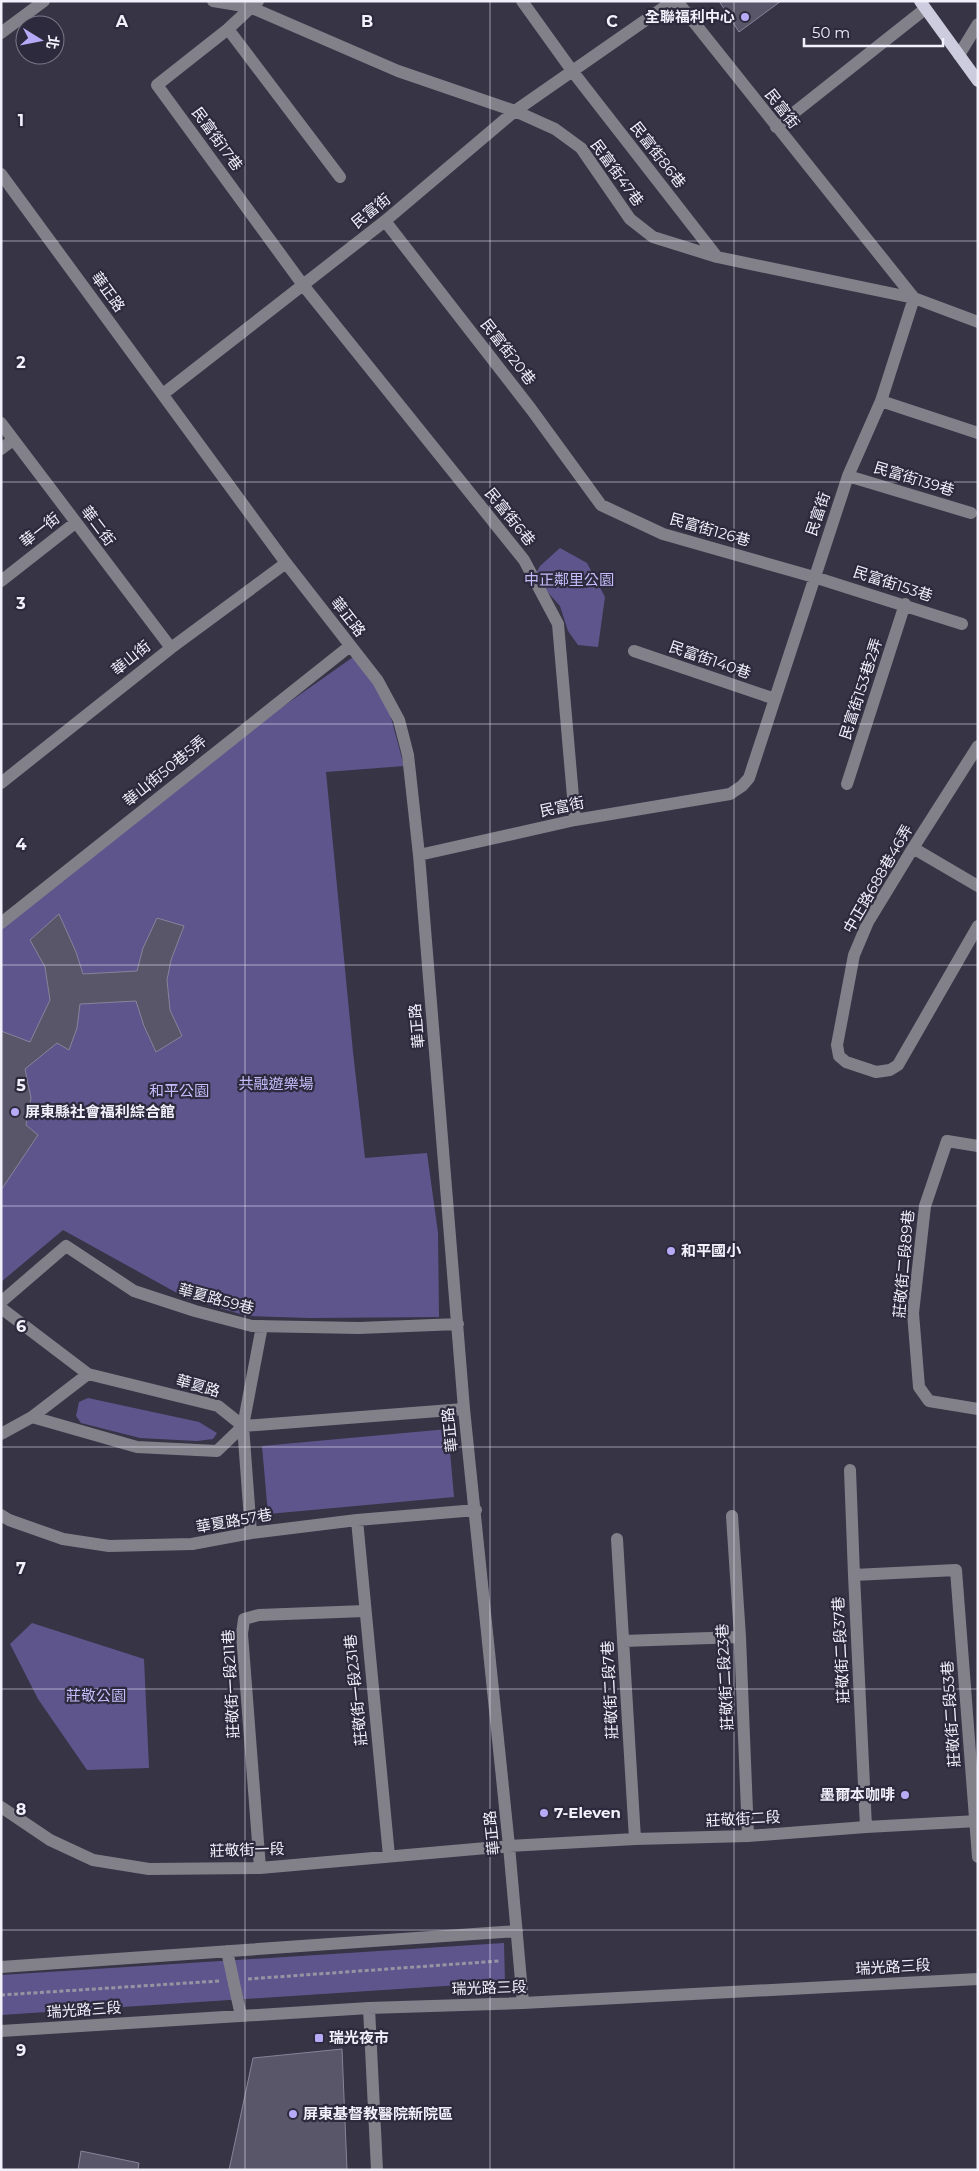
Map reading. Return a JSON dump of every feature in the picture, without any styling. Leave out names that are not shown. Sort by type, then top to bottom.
[{"type":"main road","points":[[922,5],[978,81]]},
{"type":"street","points":[[1,33],[44,1]]},
{"type":"street","name":"民富街47巷","points":[[213,1],[254,4],[398,71],[514,111],[555,129],[581,148],[630,219],[653,237],[717,257],[914,298],[978,322]]},
{"type":"street","name":"民富街86巷","points":[[522,1],[573,72],[717,257]]},
{"type":"street","name":"民富街","points":[[163,394],[385,221],[514,111],[673,1]]},
{"type":"street","name":"民富街","points":[[419,855],[575,820],[730,794],[742,786],[749,778],[848,476],[881,401],[914,298],[677,1]]},
{"type":"street","name":"民富街17巷","points":[[254,4],[228,29],[158,85],[303,285]]},
{"type":"street","points":[[776,127],[922,5]]},
{"type":"street","points":[[959,56],[978,24]]},
{"type":"street","points":[[228,29],[340,177]]},
{"type":"street","name":"華正路","points":[[1,174],[286,563],[378,681],[399,720],[408,755],[419,855],[464,1409],[476,1510],[523,2003]]},
{"type":"street","name":"民富街20巷","points":[[385,221],[531,409],[601,505]]},
{"type":"street","name":"民富街6巷","points":[[303,285],[524,560],[558,624],[575,820]]},
{"type":"street","points":[[881,401],[978,434]]},
{"type":"street","name":"華二街","points":[[1,423],[170,648]]},
{"type":"street","points":[[1,449],[13,440]]},
{"type":"street","name":"民富街139巷","points":[[848,476],[970,513]]},
{"type":"street","name":"民富街126巷","points":[[601,505],[663,534],[814,576]]},
{"type":"street","name":"華一街","points":[[1,581],[75,522]]},
{"type":"street","name":"華山街","points":[[1,783],[170,648],[286,563]]},
{"type":"street","name":"民富街153巷","points":[[814,576],[962,624]]},
{"type":"street","name":"民富街153巷2弄","points":[[847,784],[905,604]]},
{"type":"street","name":"華山街50巷5弄","points":[[1,923],[350,646]]},
{"type":"street","name":"民富街140巷","points":[[634,651],[775,699]]},
{"type":"street","name":"中正路688巷46弄","points":[[978,746],[868,922],[854,955],[837,1045],[839,1056],[846,1062],[876,1072],[890,1070],[898,1065],[978,926]]},
{"type":"street","points":[[913,848],[978,886]]},
{"type":"street","name":"莊敬街二段89巷","points":[[978,1146],[947,1141],[925,1206],[913,1314],[919,1387],[929,1401],[978,1409]]},
{"type":"street","name":"華夏路59巷","points":[[1,1302],[66,1246],[134,1291],[195,1312],[252,1326],[359,1328],[458,1324]]},
{"type":"street","name":"華夏路","points":[[1,1308],[88,1374],[218,1406],[243,1426]]},
{"type":"street","points":[[251,1532],[243,1426],[262,1326]]},
{"type":"street","points":[[1,1434],[32,1417],[88,1374]]},
{"type":"street","points":[[32,1417],[137,1446],[218,1450],[243,1426],[464,1409]]},
{"type":"street","points":[[850,1470],[854,1575]]},
{"type":"street","name":"華夏路57巷","points":[[1,1515],[9,1520],[63,1539],[109,1546],[192,1544],[251,1532],[357,1520],[476,1510]]},
{"type":"street","name":"莊敬街二段23巷","points":[[732,1516],[740,1637],[748,1836]]},
{"type":"street","name":"莊敬街一段231巷","points":[[357,1520],[389,1856]]},
{"type":"street","name":"莊敬街二段7巷","points":[[617,1539],[635,1839]]},
{"type":"street","name":"莊敬街二段37巷","points":[[866,1827],[854,1575],[956,1570]]},
{"type":"street","name":"莊敬街二段53巷","points":[[956,1570],[978,1857]]},
{"type":"street","name":"莊敬街一段211巷","points":[[260,1868],[242,1634],[244,1619],[259,1615],[365,1611]]},
{"type":"street","points":[[623,1641],[740,1637]]},
{"type":"street","name":"莊敬街一段","points":[[1,1807],[50,1840],[93,1860],[149,1869],[260,1868],[509,1846]]},
{"type":"street","name":"莊敬街二段","points":[[509,1846],[635,1839],[748,1836],[976,1821]]},
{"type":"street","points":[[1,1968],[517,1931]]},
{"type":"street","points":[[227,1952],[241,2016]]},
{"type":"street","name":"瑞光路三段","points":[[1,2031],[370,2008],[523,2003],[978,1979]]},
{"type":"street","points":[[370,2008],[377,2170]]},
{"type":"green space","name":"中正鄰里公園","points":[[560,548],[587,563],[605,597],[598,647],[578,645],[568,631],[560,606],[534,577],[540,566]]},
{"type":"green space","name":"和平公園","points":[[356,655],[386,699],[404,766],[326,772],[365,1158],[427,1153],[438,1233],[439,1317],[310,1318],[247,1316],[186,1298],[63,1230],[1,1282],[1,928],[261,722]]},
{"type":"green space","points":[[88,1398],[199,1422],[217,1433],[213,1439],[197,1441],[140,1438],[81,1423],[76,1416],[79,1402]]},
{"type":"green space","points":[[448,1429],[454,1497],[268,1514],[262,1446]]},
{"type":"green space","name":"莊敬公園","points":[[32,1623],[144,1659],[149,1768],[87,1770],[38,1699],[10,1644]]},
{"type":"green space","points":[[504,1943],[505,1982],[1,2015],[1,1975]]},
{"type":"building","name":"全聯福利中心","points":[[719,1],[781,1],[739,32]]},
{"type":"building","points":[[59,914],[76,952],[83,974],[137,971],[143,948],[157,918],[184,926],[171,960],[167,980],[170,1010],[182,1036],[156,1052],[144,1026],[136,1001],[80,1004],[77,1028],[69,1050],[57,1043],[25,1069],[31,1098],[26,1125],[38,1135],[1,1190],[1,1031],[30,1042],[50,1000],[45,967],[30,940]]},
{"type":"building","name":"屏東基督教醫院新院區","points":[[342,2049],[347,2170],[229,2170],[253,2058]]},
{"type":"building","points":[[81,2151],[139,2163],[138,2170],[78,2170]]},
{"type":"place","name":"全聯福利中心","points":[[745,17]]},
{"type":"place","name":"屏東縣社會福利綜合館","points":[[15,1112]]},
{"type":"place","name":"和平國小","points":[[671,1251]]},
{"type":"place","name":"墨爾本咖啡","points":[[905,1795]]},
{"type":"place","name":"7-Eleven","points":[[544,1813]]},
{"type":"place","name":"瑞光夜市","points":[[319,2038]]},
{"type":"place","name":"屏東基督教醫院新院區","points":[[293,2114]]},
{"type":"park label","name":"共融遊樂場","points":[[276,1084]]}]
